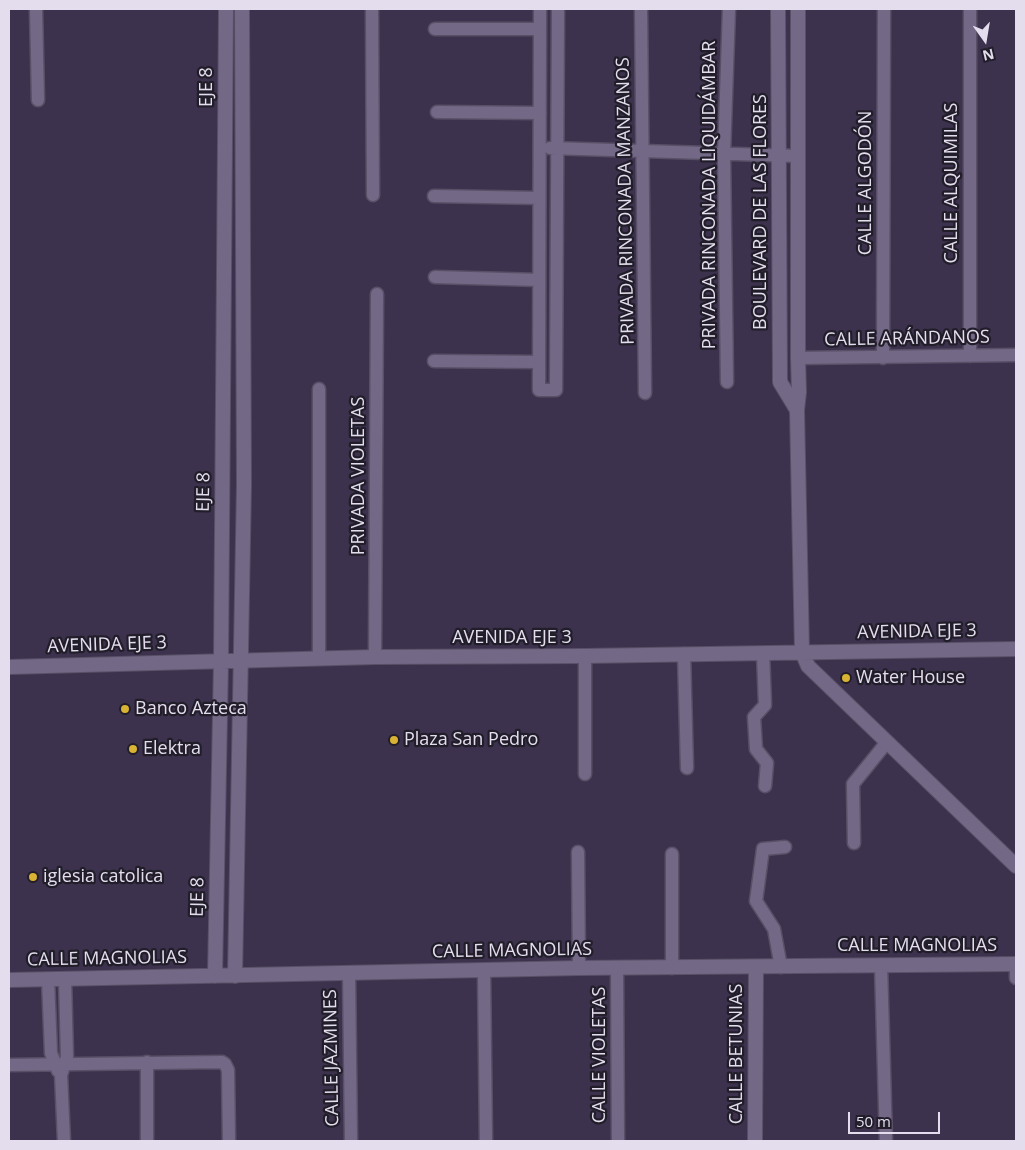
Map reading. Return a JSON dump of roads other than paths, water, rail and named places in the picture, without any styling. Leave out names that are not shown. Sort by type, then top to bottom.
[{"type":"main road","name":"EJE 8","points":[[215,976],[221,662],[226,9]]},
{"type":"main road","name":"EJE 8","points":[[235,976],[244,485],[242,9]]},
{"type":"main road","name":"BOULEVARD DE LAS FLORES","points":[[778,9],[780,382],[798,410]]},
{"type":"main road","name":"BOULEVARD DE LAS FLORES","points":[[798,9],[798,410],[802,652]]},
{"type":"main road","name":"AVENIDA EJE 3","points":[[9,667],[320,658],[585,656],[1016,648]]},
{"type":"main road","points":[[802,652],[808,666],[1016,866]]},
{"type":"main road","name":"CALLE MAGNOLIAS","points":[[9,980],[579,968],[756,968],[1016,964]]},
{"type":"main road","name":"CALLE BETUNIAS","points":[[755,1141],[756,968]]},
{"type":"street","points":[[36,9],[38,100]]},
{"type":"street","points":[[372,9],[373,195]]},
{"type":"street","points":[[540,9],[539,390],[556,390],[558,9]]},
{"type":"street","name":"PRIVADA RINCONADA MANZANOS","points":[[641,9],[645,393]]},
{"type":"street","name":"PRIVADA RINCONADA LIQUIDÁMBAR","points":[[727,382],[724,154],[729,9]]},
{"type":"street","name":"CALLE ALGODÓN","points":[[883,358],[884,9]]},
{"type":"street","name":"CALLE ALQUIMILAS","points":[[970,9],[970,356]]},
{"type":"street","points":[[435,29],[540,29]]},
{"type":"street","points":[[437,112],[540,113]]},
{"type":"street","points":[[540,148],[798,156]]},
{"type":"street","points":[[434,196],[539,198]]},
{"type":"street","points":[[435,277],[539,280]]},
{"type":"street","name":"PRIVADA VIOLETAS","points":[[375,657],[377,294]]},
{"type":"street","name":"CALLE ARÁNDANOS","points":[[798,358],[1016,355]]},
{"type":"street","points":[[434,361],[538,362]]},
{"type":"street","points":[[320,389],[320,658]]},
{"type":"street","points":[[763,653],[766,705],[754,717],[756,749],[767,763],[765,786]]},
{"type":"street","points":[[684,654],[687,768]]},
{"type":"street","points":[[585,656],[585,774]]},
{"type":"street","points":[[854,843],[853,784],[887,742]]},
{"type":"street","points":[[781,967],[774,929],[756,901],[763,849],[785,847]]},
{"type":"street","points":[[578,852],[579,968]]},
{"type":"street","points":[[672,854],[672,968]]},
{"type":"street","points":[[1016,964],[1016,978]]},
{"type":"street","points":[[882,965],[886,1141]]},
{"type":"street","name":"CALLE VIOLETAS","points":[[617,968],[618,1141]]},
{"type":"street","points":[[484,970],[486,1141]]},
{"type":"street","name":"CALLE JAZMINES","points":[[349,973],[351,1141]]},
{"type":"street","points":[[48,979],[51,1053],[60,1067]]},
{"type":"street","points":[[64,1141],[60,1067],[65,979]]},
{"type":"street","points":[[9,1064],[60,1067],[147,1062],[219,1061],[225,1064],[228,1070],[229,1141]]},
{"type":"street","points":[[147,1062],[147,1141]]},
{"type":"place","name":"Water House","points":[[846,678]]},
{"type":"place","name":"Banco Azteca","points":[[125,709]]},
{"type":"place","name":"Plaza San Pedro","points":[[394,740]]},
{"type":"place","name":"Elektra","points":[[133,749]]},
{"type":"place","name":"iglesia catolica","points":[[33,877]]}]
